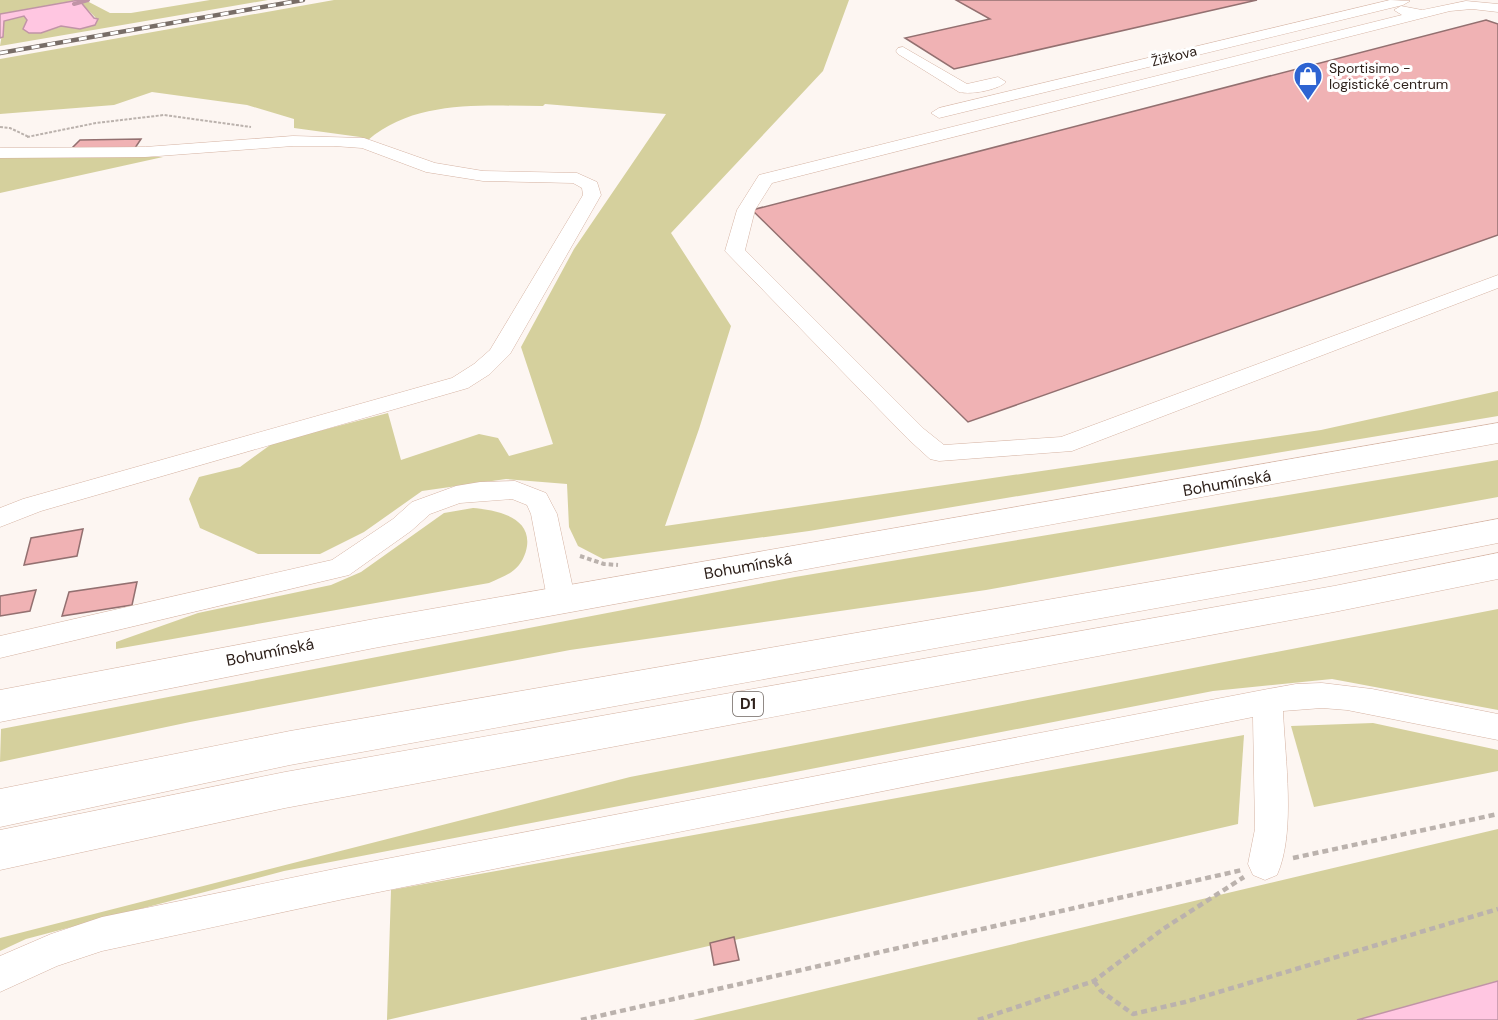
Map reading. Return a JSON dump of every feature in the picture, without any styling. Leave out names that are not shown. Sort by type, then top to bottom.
[{"type":"main road","name":"Bohumínská","points":[[0,706],[166,672],[561,598],[1226,483],[1498,433]]},
{"type":"main road","name":"D1","points":[[0,808],[290,748],[1306,568],[1498,531]]},
{"type":"main road","name":"D1","points":[[0,850],[285,790],[1334,599],[1498,566]]},
{"type":"street","points":[[1389,2],[1412,8]]},
{"type":"street","name":"Žižkova","points":[[939,113],[1389,2]]},
{"type":"street","points":[[1319,5],[1342,15]]},
{"type":"street","points":[[1498,9],[1481,5],[1412,8],[765,179],[746,210],[735,251],[916,434],[939,453],[1064,445],[1498,281]]},
{"type":"street","points":[[903,51],[965,89]]},
{"type":"street","points":[[988,102],[960,105],[946,100],[946,95],[1016,77]]},
{"type":"street","points":[[0,153],[145,152],[293,141],[364,143],[432,168],[483,176],[577,178],[591,186],[592,195],[499,354],[482,369],[460,383],[32,505],[0,518]]},
{"type":"street","points":[[0,647],[340,568],[402,525],[421,508],[456,495],[480,491],[515,490],[537,499],[544,514],[561,598]]},
{"type":"street","points":[[0,974],[51,951],[102,934],[367,879],[1268,701],[1322,694],[1353,696],[1498,727]]},
{"type":"street","points":[[1265,864],[1271,829],[1268,701]]},
{"type":"path","points":[[28,136],[96,123],[164,115],[255,128]]},
{"type":"path","points":[[580,556],[604,564],[623,565]]},
{"type":"path","points":[[581,1020],[1066,912],[1265,864],[1498,814]]},
{"type":"path","points":[[978,1020],[1094,981],[1163,929],[1265,864]]},
{"type":"path","points":[[1094,981],[1101,991],[1133,1014],[1185,1002],[1498,909]]},
{"type":"shaded area","points":[[0,0],[78,0],[0,14]]},
{"type":"shaded area","points":[[78,0],[88,0],[110,13],[131,13],[210,0],[268,0],[0,46],[4,21],[24,16],[27,20],[24,29],[33,33],[55,28],[93,26],[97,19]]},
{"type":"shaded area","points":[[79,0],[94,18],[98,19],[95,25],[80,29],[61,26],[41,33],[29,33],[23,29],[27,20],[24,16],[4,21],[3,37],[0,38],[0,14]]},
{"type":"shaded area","points":[[334,0],[849,0],[823,71],[671,233],[731,326],[699,429],[665,526],[1321,430],[1498,391],[1498,416],[809,531],[603,559],[578,546],[569,527],[567,484],[506,479],[422,491],[364,532],[320,554],[258,554],[200,528],[189,499],[199,477],[240,467],[273,443],[388,413],[401,460],[479,434],[498,438],[509,456],[553,444],[521,347],[574,249],[666,114],[545,104],[543,106],[451,108],[407,117],[368,140],[294,128],[294,119],[247,105],[152,92],[114,105],[0,114],[0,59]]},
{"type":"shaded area","points":[[0,156],[163,157],[0,193]]},
{"type":"shaded area","points":[[1498,460],[1498,497],[986,590],[570,650],[190,722],[0,762],[1,729],[795,577]]},
{"type":"shaded area","points":[[473,508],[510,516],[523,528],[527,536],[527,546],[519,565],[508,574],[489,583],[116,649],[116,642],[198,613],[331,585],[361,572],[444,513]]},
{"type":"shaded area","points":[[1498,609],[1498,710],[1332,679],[1213,691],[284,871],[26,939],[0,951],[0,938],[630,777]]},
{"type":"shaded area","points":[[1373,723],[1498,750],[1498,771],[1314,807],[1291,726]]},
{"type":"shaded area","points":[[1244,735],[1238,824],[387,1020],[391,890]]},
{"type":"shaded area","points":[[1498,829],[1498,981],[1357,1020],[693,1020]]},
{"type":"shaded area","points":[[1498,981],[1498,1020],[1357,1020]]},
{"type":"building","points":[[956,0],[1257,0],[954,69],[905,38],[990,19]]},
{"type":"building","points":[[1486,20],[1498,24],[1498,235],[968,422],[752,210]]},
{"type":"building","points":[[141,139],[135,148],[71,149],[80,140]]},
{"type":"building","points":[[83,529],[77,556],[24,565],[31,538]]},
{"type":"building","points":[[137,582],[132,605],[62,616],[69,592]]},
{"type":"building","points":[[36,590],[30,611],[0,616],[0,596]]},
{"type":"building","points":[[734,937],[739,960],[714,965],[710,943]]},
{"type":"waterway","points":[[74,4],[88,0]]},
{"type":"railway","points":[[0,53],[303,0]]},
{"type":"place","name":"Sportisimo - logistické centrum","points":[[1308,102]]}]
